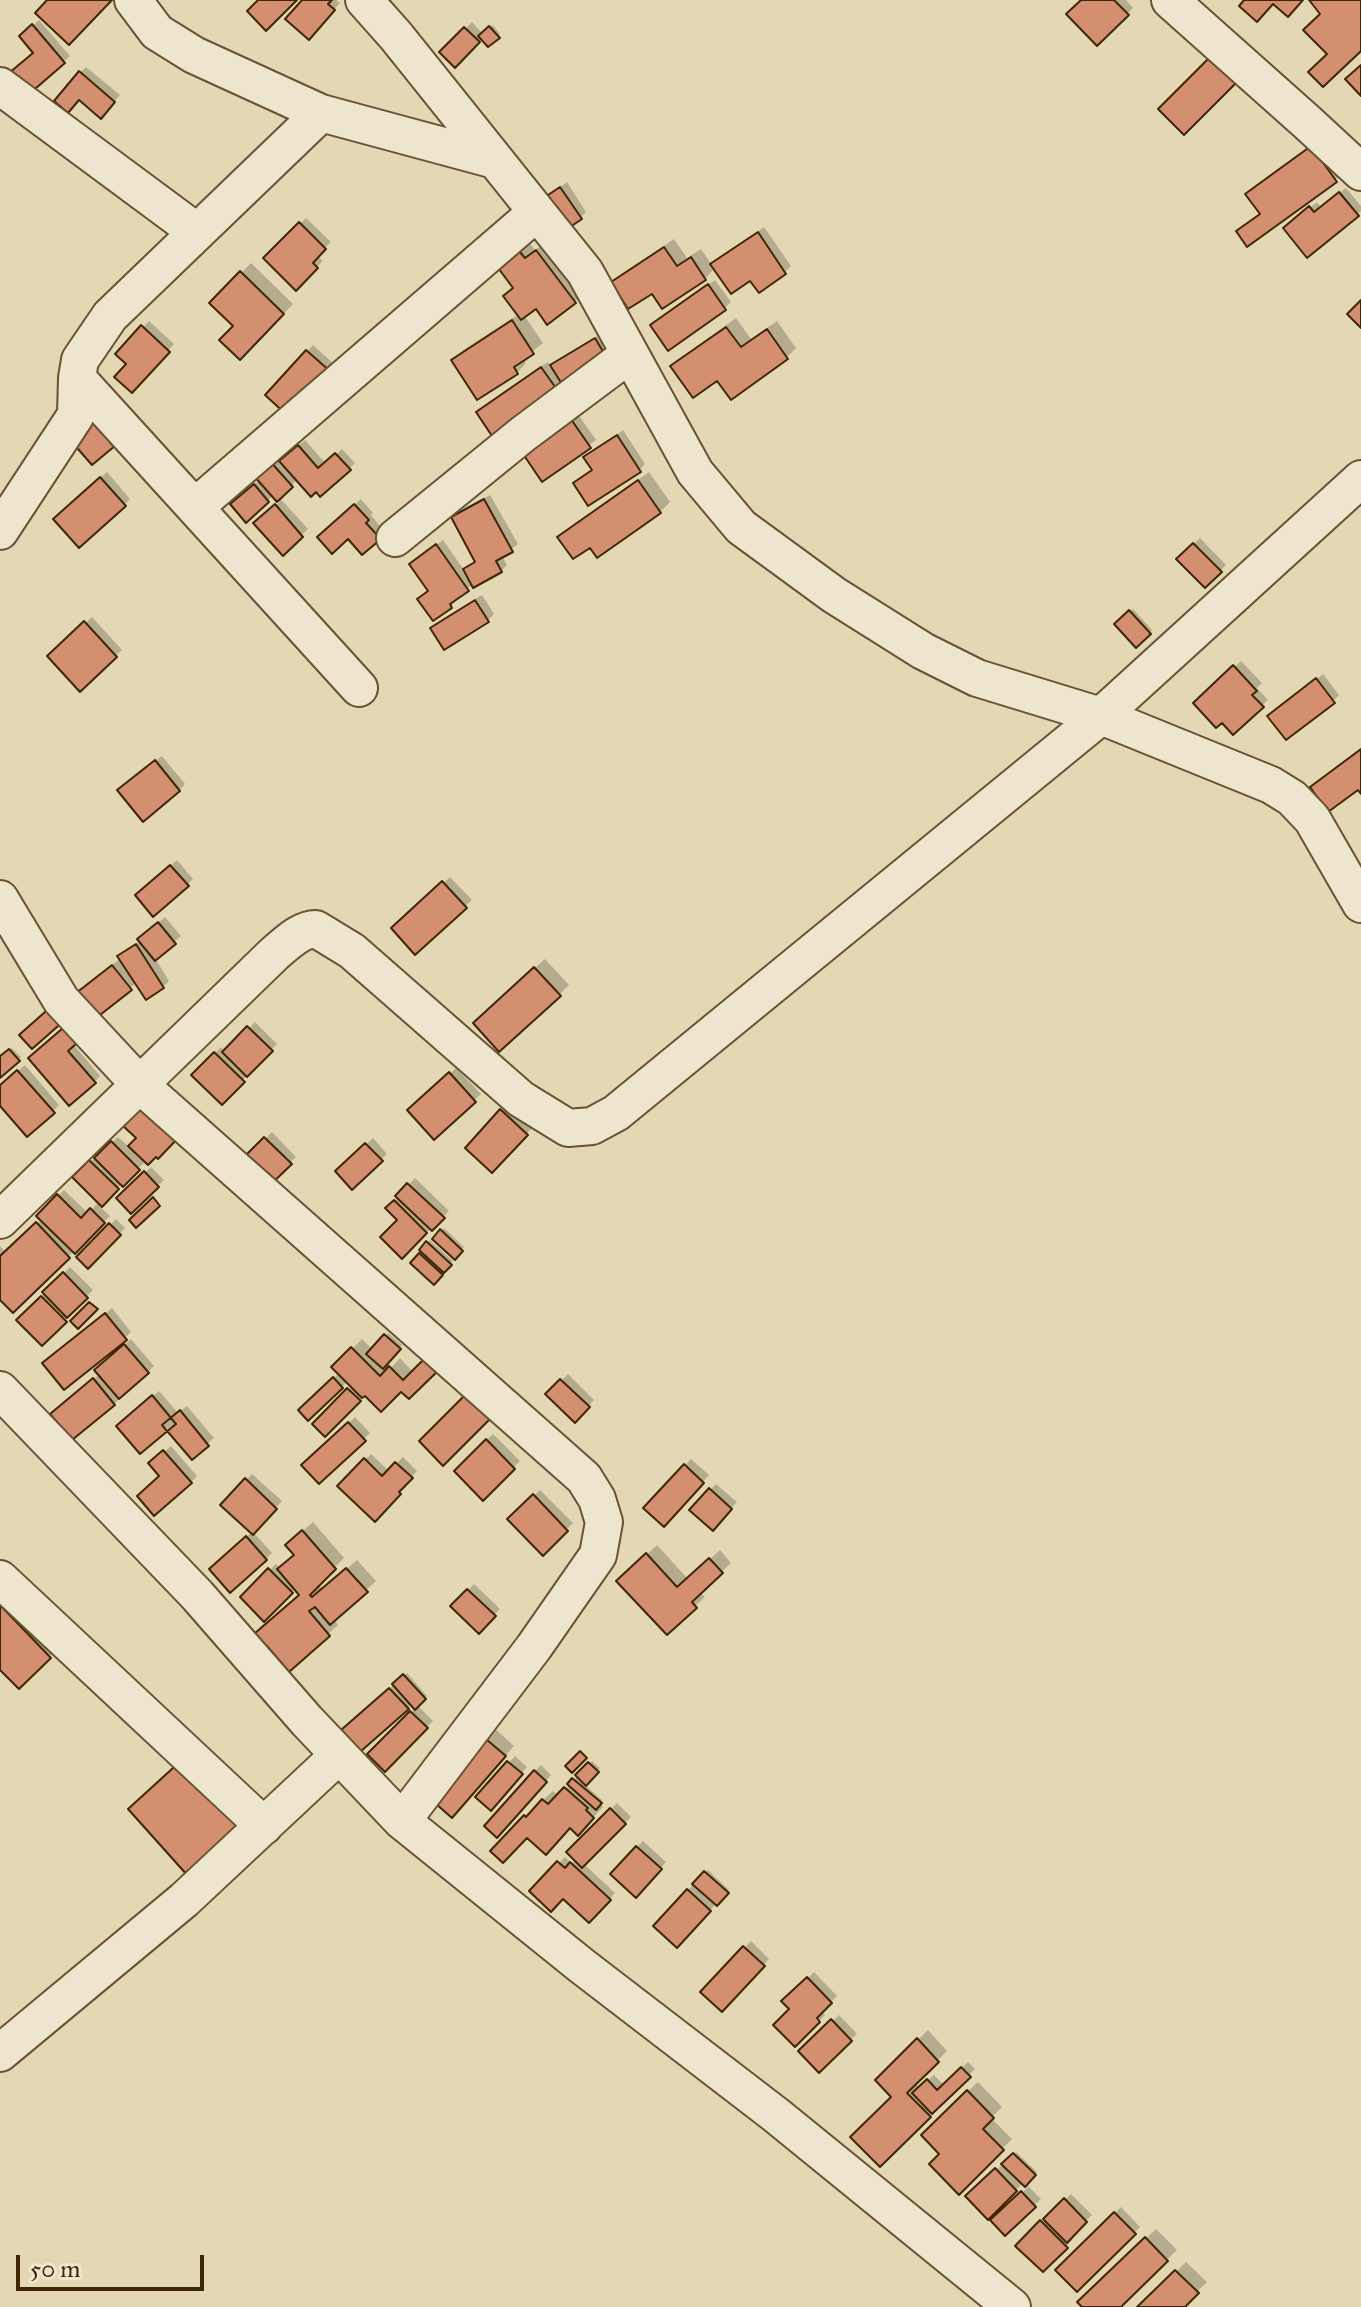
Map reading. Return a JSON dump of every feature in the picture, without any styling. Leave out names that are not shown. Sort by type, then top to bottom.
[{"type":"street","points":[[133,0],[157,32],[194,55],[321,113],[495,160]]},
{"type":"street","points":[[364,0],[585,272],[695,472],[741,527],[834,595],[923,651],[977,678],[1101,716],[1271,785],[1292,798],[1312,819],[1361,904]]},
{"type":"street","points":[[1170,0],[1361,172]]},
{"type":"street","points":[[0,86],[197,232]]},
{"type":"street","points":[[0,531],[76,415],[80,360],[110,316],[321,113]]},
{"type":"street","points":[[195,507],[537,212]]},
{"type":"street","points":[[395,538],[523,434],[630,354]]},
{"type":"street","points":[[77,378],[359,688]]},
{"type":"street","points":[[0,1220],[274,954],[310,929],[316,929],[352,951],[521,1099],[568,1128],[592,1126],[616,1113],[1101,716],[1361,479]]},
{"type":"street","points":[[0,899],[61,1000],[140,1085],[584,1478],[597,1499],[604,1522],[598,1555],[534,1647],[402,1821]]},
{"type":"street","points":[[0,1390],[197,1595],[307,1721],[402,1821],[582,1966],[776,2115],[1012,2307]]},
{"type":"street","points":[[0,1579],[264,1826]]},
{"type":"street","points":[[0,2053],[184,1900],[339,1755]]},
{"type":"building","points":[[47,0],[112,0],[69,45],[35,13]]},
{"type":"building","points":[[258,0],[297,0],[266,31],[247,11]]},
{"type":"building","points":[[302,0],[332,0],[328,4],[335,10],[309,40],[285,19]]},
{"type":"building","points":[[1081,0],[1114,0],[1129,15],[1097,46],[1066,14]]},
{"type":"building","points":[[1244,0],[1303,0],[1288,17],[1273,4],[1257,22],[1239,6]]},
{"type":"building","points":[[1309,0],[1361,0],[1361,51],[1323,87],[1308,72],[1327,54],[1303,30],[1320,14]]},
{"type":"building","points":[[32,24],[65,63],[28,95],[9,73],[33,53],[19,36]]},
{"type":"building","points":[[489,26],[500,38],[488,47],[478,36]]},
{"type":"building","points":[[464,27],[480,42],[455,68],[439,52]]},
{"type":"building","points":[[1212,55],[1238,81],[1184,135],[1158,109]]},
{"type":"building","points":[[1361,65],[1361,96],[1345,79]]},
{"type":"building","points":[[79,71],[115,102],[101,119],[79,100],[68,113],[54,101]]},
{"type":"building","points":[[1311,146],[1337,182],[1247,247],[1236,231],[1260,214],[1245,194]]},
{"type":"building","points":[[560,187],[582,219],[561,233],[539,201]]},
{"type":"building","points":[[1339,192],[1359,216],[1307,258],[1283,228],[1309,206],[1314,212]]},
{"type":"building","points":[[299,222],[326,249],[313,263],[318,268],[296,291],[263,258]]},
{"type":"building","points":[[758,232],[786,274],[759,293],[750,281],[731,294],[710,264]]},
{"type":"building","points":[[514,245],[525,258],[536,250],[576,303],[547,325],[536,309],[521,320],[503,296],[513,288],[493,261]]},
{"type":"building","points":[[664,247],[677,266],[691,257],[706,280],[662,309],[652,294],[628,309],[611,282]]},
{"type":"building","points":[[240,271],[284,314],[240,360],[219,340],[233,326],[209,303]]},
{"type":"building","points":[[708,284],[726,310],[668,351],[650,325]]},
{"type":"building","points":[[1361,300],[1361,328],[1347,314]]},
{"type":"building","points":[[512,320],[534,354],[514,367],[518,374],[477,400],[451,360]]},
{"type":"building","points":[[141,325],[170,352],[132,393],[114,377],[126,364],[115,354]]},
{"type":"building","points":[[726,327],[741,347],[767,329],[788,359],[731,400],[717,381],[693,398],[670,366]]},
{"type":"building","points":[[595,338],[610,363],[565,389],[550,365]]},
{"type":"building","points":[[306,350],[331,372],[289,417],[265,395]]},
{"type":"building","points":[[541,367],[558,391],[492,436],[476,412]]},
{"type":"building","points":[[566,412],[591,448],[542,482],[517,445]]},
{"type":"building","points":[[96,420],[116,445],[92,465],[71,441]]},
{"type":"building","points":[[617,435],[641,472],[588,506],[573,483],[592,470],[583,457]]},
{"type":"building","points":[[298,445],[318,468],[335,453],[351,470],[320,497],[316,492],[311,497],[279,461]]},
{"type":"building","points":[[269,460],[293,487],[277,502],[253,475]]},
{"type":"building","points":[[100,477],[126,506],[79,548],[53,519]]},
{"type":"building","points":[[638,480],[661,513],[597,558],[590,548],[573,559],[557,537]]},
{"type":"building","points":[[254,484],[269,502],[246,523],[230,504]]},
{"type":"building","points":[[484,499],[513,552],[496,561],[502,572],[473,588],[463,569],[475,562],[451,517]]},
{"type":"building","points":[[275,504],[303,537],[283,556],[253,523]]},
{"type":"building","points":[[354,504],[381,539],[362,555],[348,539],[332,554],[317,537]]},
{"type":"building","points":[[1193,543],[1222,572],[1205,588],[1176,559]]},
{"type":"building","points":[[436,544],[469,591],[433,621],[417,599],[428,591],[409,564]]},
{"type":"building","points":[[475,600],[489,622],[444,650],[430,628]]},
{"type":"building","points":[[1129,610],[1151,634],[1136,648],[1114,624]]},
{"type":"building","points":[[84,621],[117,657],[80,692],[47,656]]},
{"type":"building","points":[[1233,665],[1257,691],[1252,695],[1264,707],[1233,735],[1222,723],[1216,728],[1193,703]]},
{"type":"building","points":[[1316,678],[1335,703],[1286,740],[1267,716]]},
{"type":"building","points":[[1361,749],[1361,794],[1358,790],[1328,812],[1310,787]]},
{"type":"building","points":[[155,760],[180,791],[143,822],[117,790]]},
{"type":"building","points":[[170,865],[189,886],[153,917],[135,895]]},
{"type":"building","points":[[442,881],[467,908],[415,955],[391,928]]},
{"type":"building","points":[[158,922],[176,944],[155,961],[137,939]]},
{"type":"building","points":[[136,944],[164,988],[146,1000],[117,956]]},
{"type":"building","points":[[112,965],[132,990],[91,1022],[71,997]]},
{"type":"building","points":[[534,967],[561,996],[499,1052],[473,1023]]},
{"type":"building","points":[[54,1004],[66,1019],[32,1049],[19,1035]]},
{"type":"building","points":[[70,1022],[83,1038],[68,1051],[96,1083],[69,1106],[28,1058]]},
{"type":"building","points":[[247,1026],[273,1051],[247,1077],[222,1052]]},
{"type":"building","points":[[9,1049],[20,1061],[0,1078],[0,1056]]},
{"type":"building","points":[[214,1052],[245,1082],[222,1105],[191,1075]]},
{"type":"building","points":[[17,1070],[55,1113],[27,1137],[0,1106],[0,1085]]},
{"type":"building","points":[[449,1072],[476,1102],[434,1140],[407,1110]]},
{"type":"building","points":[[146,1099],[181,1135],[148,1165],[128,1146],[136,1138],[121,1124]]},
{"type":"building","points":[[500,1109],[528,1135],[492,1173],[465,1148]]},
{"type":"building","points":[[264,1137],[292,1164],[266,1189],[239,1162]]},
{"type":"building","points":[[111,1141],[140,1170],[123,1187],[94,1158]]},
{"type":"building","points":[[365,1143],[383,1161],[352,1190],[335,1171]]},
{"type":"building","points":[[89,1160],[119,1189],[102,1207],[72,1177]]},
{"type":"building","points":[[144,1171],[159,1187],[131,1214],[116,1198]]},
{"type":"building","points":[[407,1183],[445,1218],[432,1231],[395,1196]]},
{"type":"building","points":[[57,1194],[81,1218],[90,1208],[105,1223],[75,1254],[36,1216]]},
{"type":"building","points":[[153,1197],[160,1206],[136,1228],[129,1220]]},
{"type":"building","points":[[394,1200],[427,1233],[402,1259],[380,1237],[397,1220],[385,1208]]},
{"type":"building","points":[[36,1222],[70,1258],[13,1313],[0,1300],[0,1256]]},
{"type":"building","points":[[109,1223],[121,1235],[88,1269],[76,1257]]},
{"type":"building","points":[[440,1229],[463,1251],[455,1260],[432,1239]]},
{"type":"building","points":[[426,1241],[452,1265],[444,1273],[419,1250]]},
{"type":"building","points":[[419,1253],[443,1275],[434,1285],[410,1263]]},
{"type":"building","points":[[63,1272],[88,1298],[67,1318],[42,1292]]},
{"type":"building","points":[[41,1296],[67,1322],[42,1346],[16,1320]]},
{"type":"building","points":[[89,1302],[98,1309],[78,1329],[70,1321]]},
{"type":"building","points":[[105,1313],[127,1340],[64,1390],[42,1363]]},
{"type":"building","points":[[384,1334],[401,1349],[383,1369],[366,1354]]},
{"type":"building","points":[[124,1344],[149,1373],[119,1399],[94,1370]]},
{"type":"building","points":[[351,1347],[380,1376],[389,1366],[403,1380],[429,1354],[442,1367],[409,1399],[401,1392],[381,1412],[331,1367]]},
{"type":"building","points":[[333,1377],[343,1388],[308,1421],[298,1410]]},
{"type":"building","points":[[93,1378],[115,1405],[72,1440],[50,1414]]},
{"type":"building","points":[[560,1379],[590,1407],[575,1423],[545,1394]]},
{"type":"building","points":[[347,1388],[361,1401],[325,1437],[312,1424]]},
{"type":"building","points":[[468,1392],[493,1416],[443,1466],[419,1441]]},
{"type":"building","points":[[152,1395],[176,1424],[140,1454],[116,1426]]},
{"type":"building","points":[[180,1410],[209,1446],[192,1460],[162,1425]]},
{"type":"building","points":[[348,1422],[366,1441],[319,1484],[301,1465]]},
{"type":"building","points":[[486,1439],[515,1469],[483,1501],[454,1471]]},
{"type":"building","points":[[163,1450],[192,1483],[154,1516],[137,1496],[159,1476],[148,1463]]},
{"type":"building","points":[[364,1458],[382,1476],[395,1462],[413,1478],[375,1522],[337,1486]]},
{"type":"building","points":[[684,1464],[704,1483],[664,1527],[643,1508]]},
{"type":"building","points":[[245,1478],[277,1509],[253,1535],[220,1505]]},
{"type":"building","points":[[709,1488],[732,1509],[713,1531],[689,1510]]},
{"type":"building","points":[[533,1494],[568,1531],[543,1556],[507,1519]]},
{"type":"building","points":[[302,1530],[336,1569],[310,1595],[312,1597],[346,1568],[368,1592],[330,1625],[315,1607],[309,1611],[330,1636],[289,1672],[267,1646],[258,1653],[247,1640],[299,1595],[277,1569],[294,1555],[285,1545]]},
{"type":"building","points":[[246,1536],[267,1560],[230,1593],[209,1569]]},
{"type":"building","points":[[646,1553],[677,1587],[709,1558],[723,1573],[692,1602],[697,1608],[667,1635],[616,1581]]},
{"type":"building","points":[[268,1568],[293,1593],[264,1622],[240,1597]]},
{"type":"building","points":[[467,1589],[496,1616],[479,1634],[450,1606]]},
{"type":"building","points":[[0,1605],[51,1658],[19,1689],[0,1670]]},
{"type":"building","points":[[403,1674],[426,1699],[415,1710],[392,1684]]},
{"type":"building","points":[[389,1688],[409,1709],[360,1752],[341,1730]]},
{"type":"building","points":[[410,1711],[428,1728],[385,1772],[367,1754]]},
{"type":"building","points":[[480,1734],[506,1756],[452,1818],[426,1795]]},
{"type":"building","points":[[580,1751],[587,1758],[572,1773],[565,1766]]},
{"type":"building","points":[[184,1758],[245,1824],[188,1876],[128,1809]]},
{"type":"building","points":[[507,1761],[523,1774],[491,1811],[475,1797]]},
{"type":"building","points":[[588,1762],[599,1772],[586,1786],[575,1775]]},
{"type":"building","points":[[534,1770],[547,1782],[497,1838],[484,1826]]},
{"type":"building","points":[[572,1778],[602,1803],[596,1810],[567,1784]]},
{"type":"building","points":[[564,1787],[588,1808],[586,1810],[594,1818],[578,1836],[570,1828],[546,1855],[527,1838],[503,1863],[490,1851],[542,1799],[548,1804]]},
{"type":"building","points":[[610,1808],[626,1824],[582,1868],[566,1852]]},
{"type":"building","points":[[636,1846],[662,1869],[636,1898],[610,1874]]},
{"type":"building","points":[[557,1861],[565,1868],[570,1862],[611,1900],[589,1923],[563,1899],[551,1912],[529,1891]]},
{"type":"building","points":[[704,1871],[729,1893],[717,1906],[692,1884]]},
{"type":"building","points":[[687,1889],[711,1911],[677,1948],[653,1926]]},
{"type":"building","points":[[743,1946],[765,1966],[722,2012],[700,1992]]},
{"type":"building","points":[[807,1977],[832,2003],[817,2018],[820,2022],[795,2047],[773,2025],[789,2009],[781,2001]]},
{"type":"building","points":[[831,2019],[852,2041],[819,2073],[798,2051]]},
{"type":"building","points":[[917,2038],[939,2062],[907,2093],[931,2117],[880,2167],[850,2137],[891,2097],[875,2080]]},
{"type":"building","points":[[961,2067],[971,2077],[932,2114],[912,2093],[927,2079],[937,2090]]},
{"type":"building","points":[[967,2090],[994,2118],[983,2129],[1004,2150],[959,2195],[929,2164],[939,2154],[921,2135]]},
{"type":"building","points":[[1013,2153],[1036,2175],[1025,2187],[1001,2164]]},
{"type":"building","points":[[995,2168],[1017,2191],[988,2220],[965,2196]]},
{"type":"building","points":[[1021,2191],[1036,2207],[1005,2236],[990,2220]]},
{"type":"building","points":[[1064,2198],[1087,2222],[1067,2243],[1043,2219]]},
{"type":"building","points":[[1114,2212],[1136,2234],[1077,2292],[1055,2270]]},
{"type":"building","points":[[1040,2220],[1068,2248],[1043,2272],[1015,2246]]},
{"type":"building","points":[[1145,2237],[1168,2261],[1121,2307],[1082,2307],[1077,2302]]},
{"type":"building","points":[[1175,2270],[1199,2293],[1185,2307],[1137,2307]]}]
